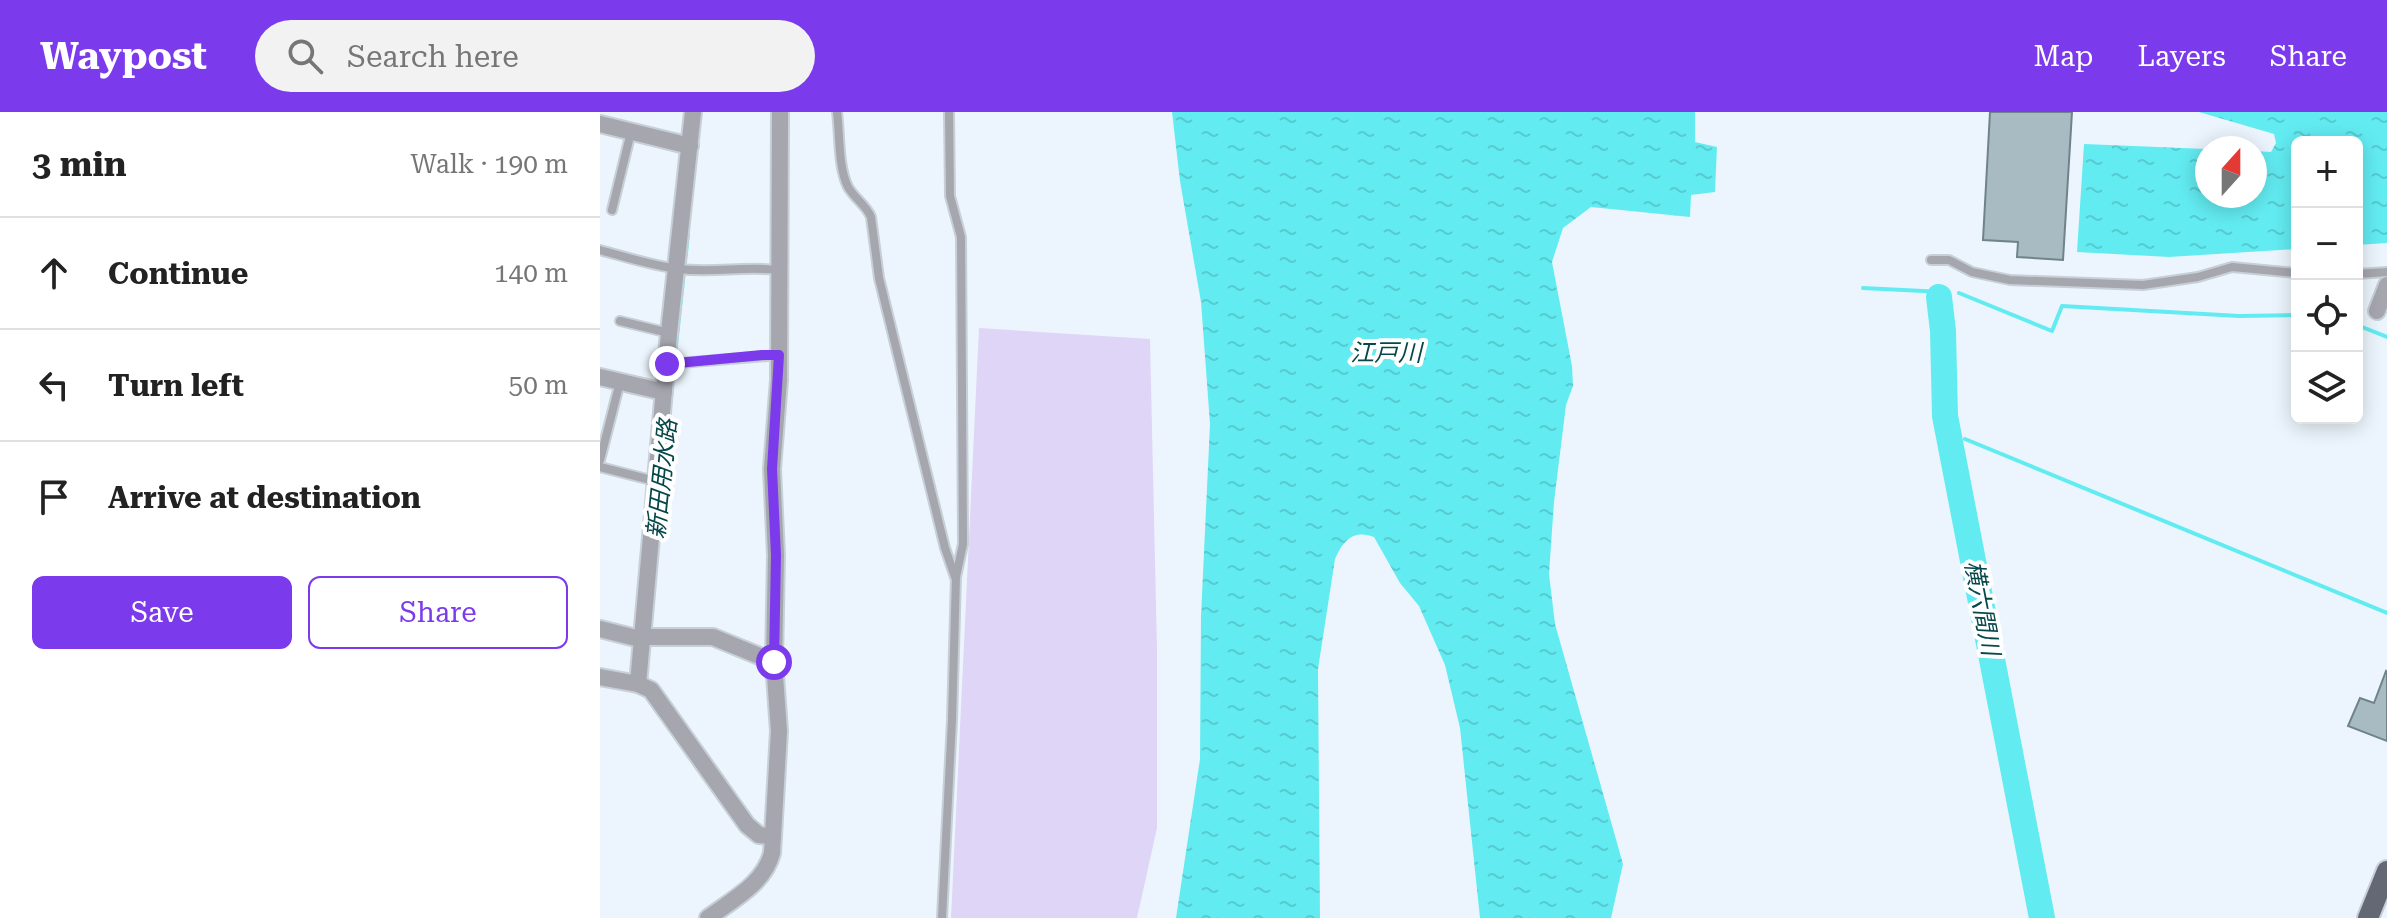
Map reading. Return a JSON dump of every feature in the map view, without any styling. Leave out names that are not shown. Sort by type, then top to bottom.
[{"type":"main road","points":[[2368,918],[2387,871]]},
{"type":"street","points":[[638,684],[669,333],[693,112]]},
{"type":"street","points":[[708,918],[759,879],[770,863],[773,836],[779,731],[774,662],[776,555],[772,469],[779,355],[780,112]]},
{"type":"street","points":[[600,124],[690,146]]},
{"type":"street","points":[[2377,311],[2387,285]]},
{"type":"street","points":[[600,377],[664,392]]},
{"type":"street","points":[[600,629],[640,638],[713,637],[774,662]]},
{"type":"street","points":[[600,677],[638,684],[651,690],[753,832],[773,836]]},
{"type":"lane","points":[[837,112],[844,174],[847,185],[871,217],[879,278],[902,378],[945,548],[956,577]]},
{"type":"lane","points":[[942,918],[956,577],[963,544],[961,237],[950,196],[949,112]]},
{"type":"lane","points":[[612,210],[631,132]]},
{"type":"lane","points":[[600,250],[677,269],[714,271],[732,267],[780,270]]},
{"type":"lane","points":[[1931,260],[1949,260],[1972,272],[2010,280],[2117,285],[2143,285],[2198,277],[2232,267],[2291,272]]},
{"type":"lane","points":[[2363,274],[2387,272]]},
{"type":"lane","points":[[620,321],[669,333]]},
{"type":"lane","points":[[667,364],[779,355]]},
{"type":"lane","points":[[600,460],[620,381]]},
{"type":"lane","points":[[600,467],[655,481]]},
{"type":"shaded area","points":[[979,328],[1150,339],[1157,650],[1157,828],[1137,918],[951,918]]},
{"type":"water","name":"江戸川","points":[[1172,112],[1695,112],[1695,142],[1717,147],[1715,192],[1691,195],[1690,217],[1591,207],[1563,228],[1552,262],[1573,386],[1566,405],[1549,574],[1555,624],[1623,864],[1611,918],[1480,918],[1460,728],[1445,665],[1419,606],[1400,583],[1374,537],[1360,535],[1345,542],[1335,559],[1318,669],[1320,918],[1176,918],[1200,759],[1201,616],[1210,424],[1201,302],[1180,181]]},
{"type":"water","points":[[2199,112],[2387,112],[2387,243],[2363,245],[2363,136],[2291,136],[2291,249],[2169,257],[2077,252],[2084,144],[2195,149],[2195,208],[2267,208],[2267,152],[2271,152],[2276,143],[2274,134]]},
{"type":"building","points":[[1990,112],[2072,112],[2063,260],[2017,257],[2018,242],[1983,240]]},
{"type":"building","points":[[2386,671],[2387,741],[2348,726],[2360,698],[2374,703]]},
{"type":"waterway","name":"新田用水路","points":[[674,364],[688,234]]},
{"type":"waterway","points":[[1863,288],[1943,292]]},
{"type":"waterway","points":[[1959,293],[2052,331],[2062,306],[2239,316],[2291,315]]},
{"type":"waterway","name":"横六間川","points":[[1939,297],[1945,416],[2042,918]]},
{"type":"waterway","points":[[2363,327],[2387,337]]},
{"type":"waterway","points":[[1965,439],[2387,613]]},
{"type":"route","points":[[667,364],[779,355],[772,469],[776,555],[774,662]]}]
